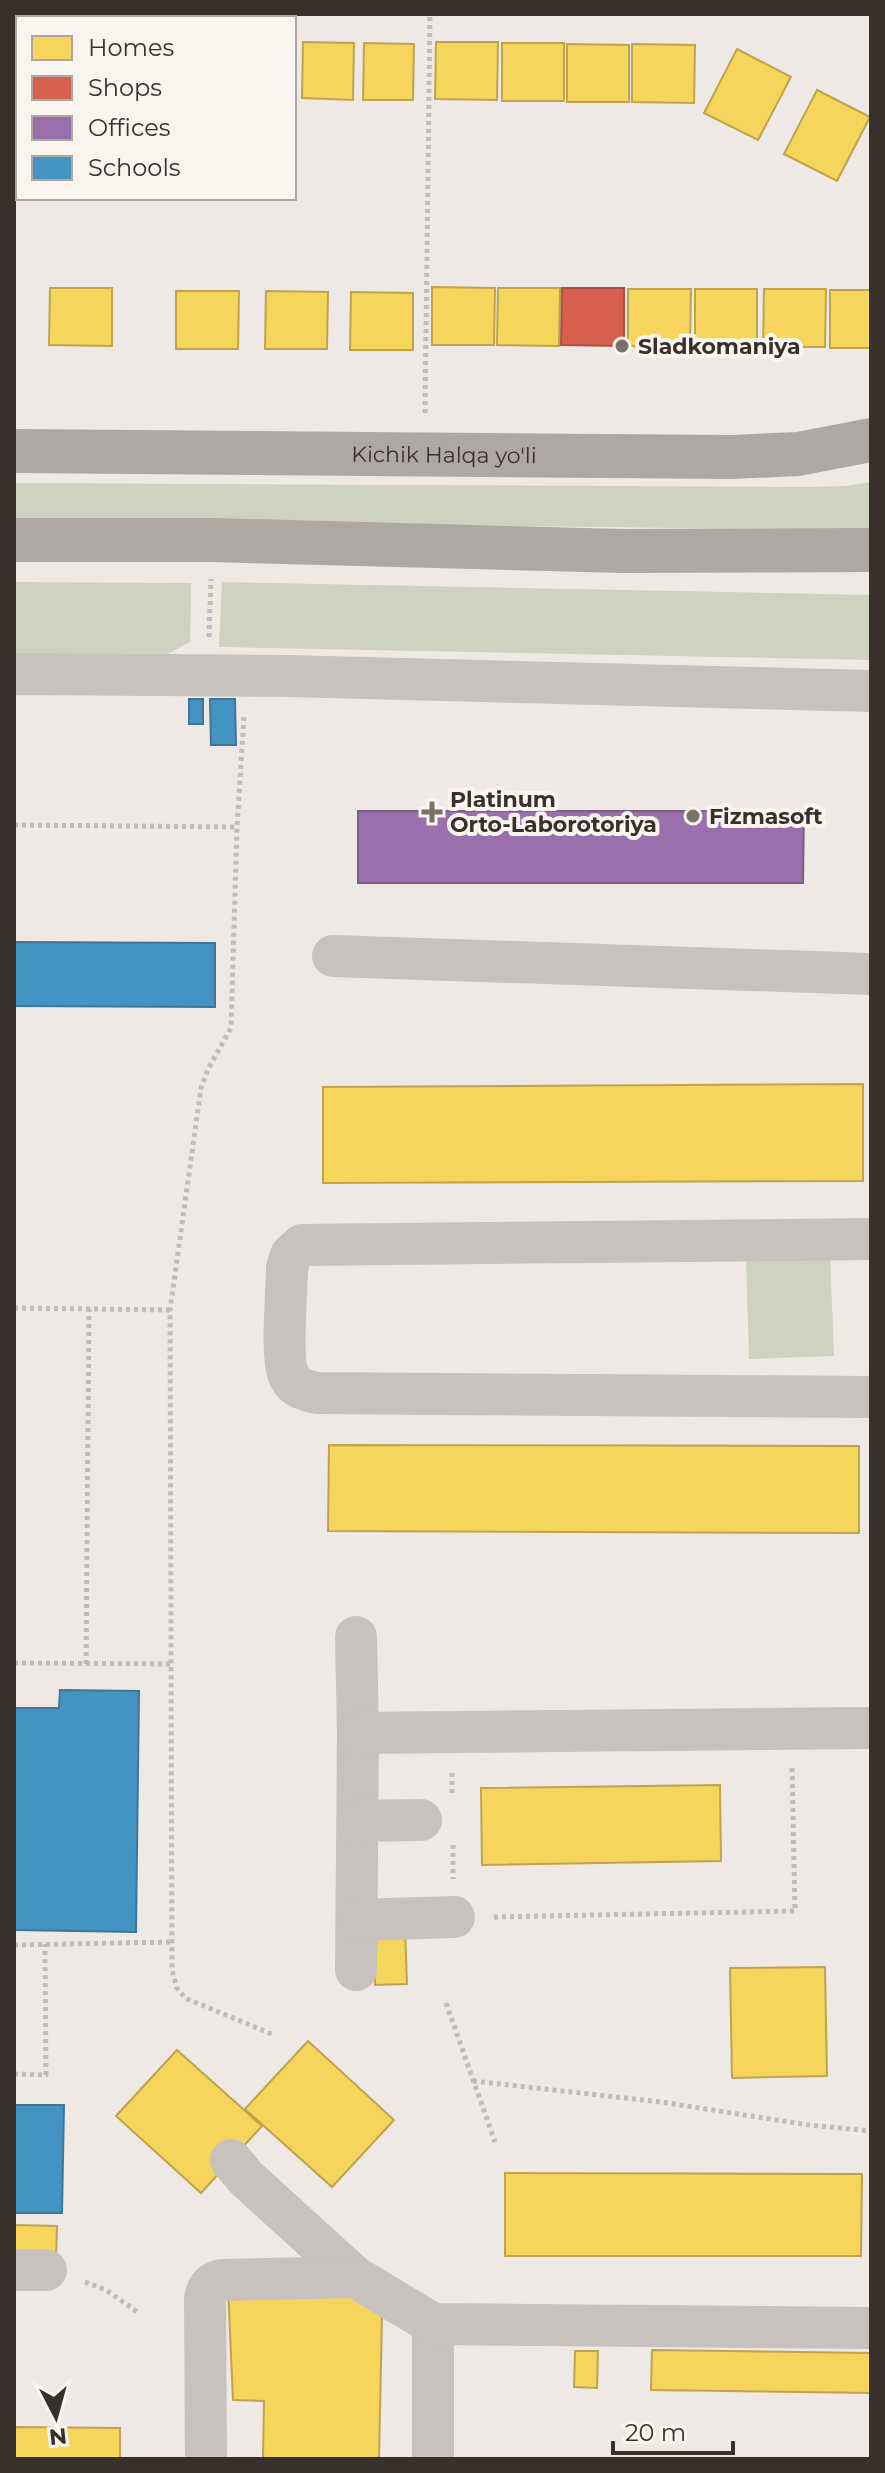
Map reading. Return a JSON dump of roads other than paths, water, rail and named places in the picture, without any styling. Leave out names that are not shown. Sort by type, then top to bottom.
[{"type":"highway","name":"Kichik Halqa yo'li","points":[[14,451],[732,457],[798,454],[871,440]]},
{"type":"highway","points":[[14,540],[212,540],[623,551],[871,550]]},
{"type":"street","points":[[14,674],[288,676],[871,691]]},
{"type":"street","points":[[333,956],[871,974]]},
{"type":"street","points":[[871,1239],[302,1245],[291,1255],[287,1268],[285,1362],[289,1377],[299,1389],[317,1393],[871,1397]]},
{"type":"street","points":[[356,1637],[356,1970]]},
{"type":"street","points":[[358,1733],[871,1728]]},
{"type":"street","points":[[358,1821],[442,1823]]},
{"type":"street","points":[[357,1920],[454,1917]]},
{"type":"street","points":[[231,2160],[246,2178],[355,2277],[433,2324],[871,2328]]},
{"type":"street","points":[[206,2459],[205,2299],[212,2282],[355,2277]]},
{"type":"street","points":[[433,2324],[433,2459]]},
{"type":"place","name":"Sladkomaniya","points":[[622,346]]},
{"type":"place","name":"Platinum Orto-Laborotoriya","points":[[432,812]]},
{"type":"place","name":"Fizmasoft","points":[[693,816]]}]
